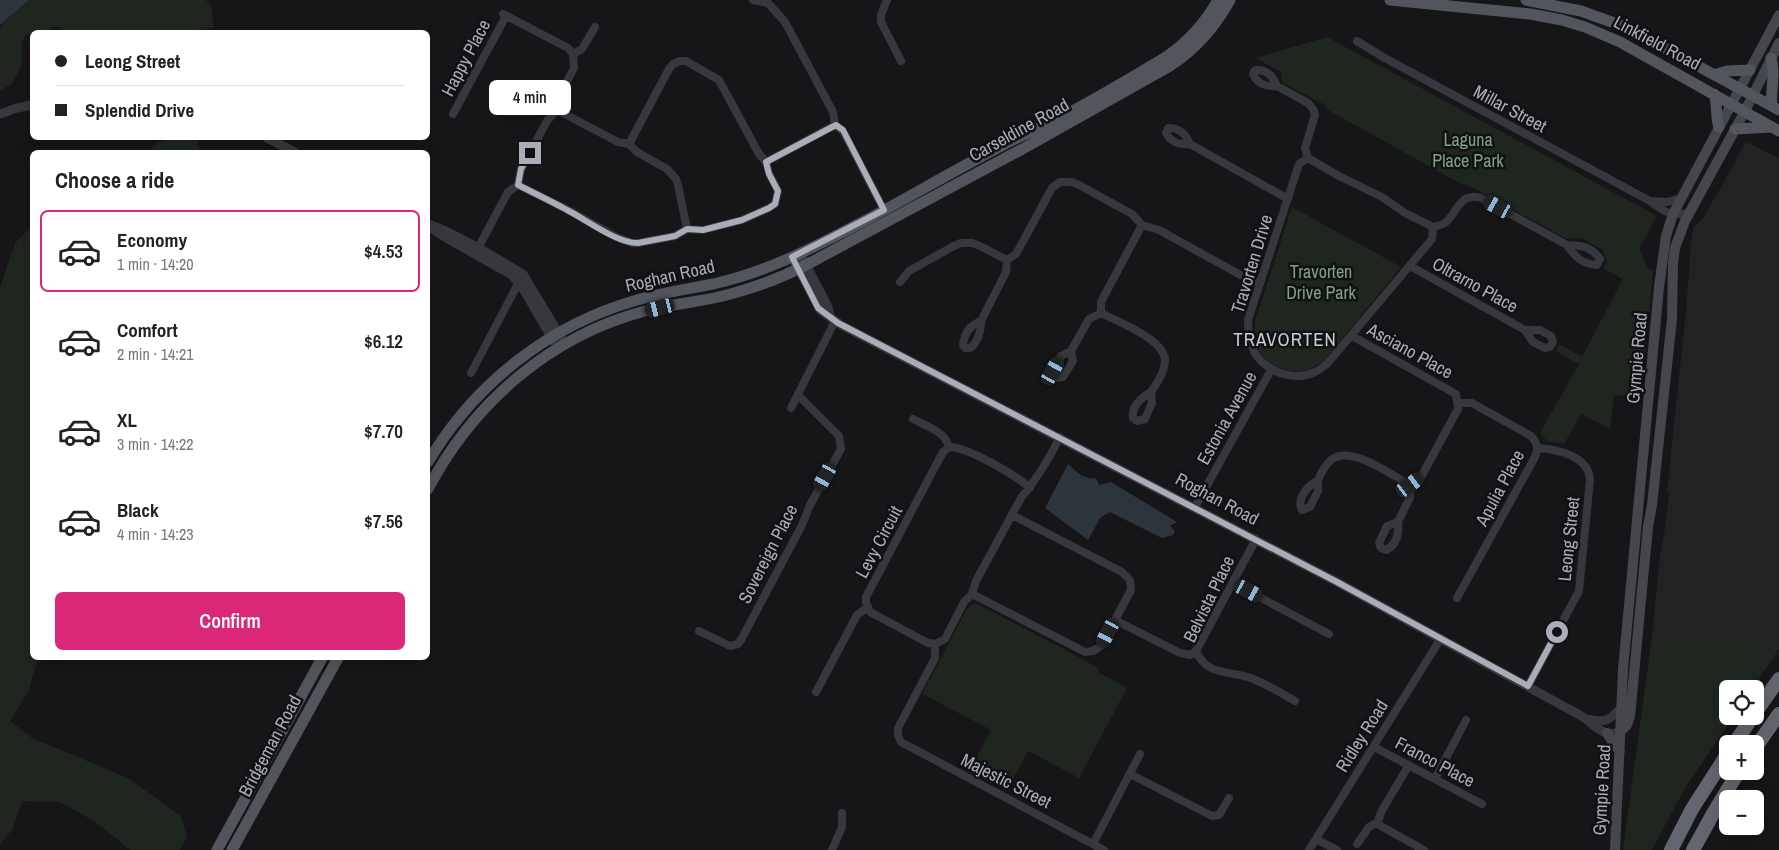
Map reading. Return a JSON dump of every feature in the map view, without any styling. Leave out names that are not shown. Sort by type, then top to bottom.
[{"type":"highway","points":[[1764,701],[1779,679]]},
{"type":"highway","points":[[1764,735],[1779,714]]},
{"type":"highway","points":[[1671,850],[1692,809],[1719,767]]},
{"type":"highway","points":[[1693,850],[1734,780]]},
{"type":"main road","name":"Carseldine Road","points":[[796,255],[884,210],[1004,144],[1050,123],[1166,57],[1197,30],[1218,0]]},
{"type":"main road","name":"Carseldine Road","points":[[801,268],[1028,146],[1170,66],[1191,50],[1209,32],[1230,0]]},
{"type":"main road","name":"Linkfield Road","points":[[1390,0],[1530,14],[1572,23],[1620,42],[1776,129]]},
{"type":"main road","name":"Linkfield Road","points":[[1526,0],[1566,7],[1613,22],[1655,42],[1776,108]]},
{"type":"main road","name":"Gympie Road","points":[[1615,850],[1623,669],[1662,257],[1666,236],[1673,214],[1681,198],[1779,15]]},
{"type":"main road","name":"Gympie Road","points":[[1621,731],[1625,728],[1630,716],[1648,527],[1652,506],[1672,319],[1674,256],[1681,228],[1688,213],[1745,111],[1779,43]]},
{"type":"main road","points":[[1771,58],[1774,68],[1772,85],[1776,108]]},
{"type":"main road","points":[[1714,75],[1727,71],[1750,70]]},
{"type":"main road","points":[[1714,94],[1716,118],[1719,127]]},
{"type":"main road","points":[[1735,129],[1776,129]]},
{"type":"main road","name":"Roghan Road","points":[[555,334],[591,316],[636,300],[730,280],[767,268],[796,255]]},
{"type":"main road","name":"Roghan Road","points":[[562,346],[626,317],[660,308],[727,295],[770,281],[801,268]]},
{"type":"main road","points":[[430,459],[450,428],[475,399],[514,364],[555,334]]},
{"type":"main road","points":[[430,486],[454,445],[483,410],[511,383],[562,346]]},
{"type":"main road","name":"Bridgeman Road","points":[[217,850],[321,660]]},
{"type":"main road","name":"Bridgeman Road","points":[[232,850],[337,660]]},
{"type":"main road","points":[[1606,733],[1620,751]]},
{"type":"street","points":[[753,0],[769,1],[785,22],[833,112],[836,125],[843,130],[884,210]]},
{"type":"street","points":[[886,0],[881,15],[881,22],[901,61]]},
{"type":"street","name":"Happy Place","points":[[453,114],[504,15],[568,48],[573,54]]},
{"type":"street","points":[[477,251],[508,192],[518,185],[521,169],[547,121],[557,110],[559,97],[574,68],[573,54],[582,49],[595,27]]},
{"type":"street","name":"Millar Street","points":[[1357,41],[1650,201],[1664,212],[1673,214]]},
{"type":"street","points":[[518,185],[616,237],[632,243],[675,236],[687,229],[703,230],[742,220],[775,204],[778,191],[769,174],[766,162],[759,154],[719,80],[686,61],[673,64],[669,69],[629,144]]},
{"type":"street","points":[[1277,86],[1308,102],[1313,109],[1315,116],[1305,148],[1308,158],[1339,176],[1382,197],[1433,227],[1444,224],[1464,198],[1472,195],[1481,198],[1567,245]]},
{"type":"street","points":[[3,112],[30,105]]},
{"type":"street","points":[[557,110],[618,142],[629,144],[637,152],[666,169],[676,179],[687,229]]},
{"type":"street","points":[[766,162],[836,125]]},
{"type":"street","points":[[271,140],[291,150]]},
{"type":"street","points":[[1190,144],[1288,199]]},
{"type":"street","name":"Travorten Drive","points":[[1271,370],[1264,366],[1251,346],[1248,334],[1248,320],[1299,164],[1308,158]]},
{"type":"street","points":[[1007,260],[1016,254],[1052,188],[1060,182],[1072,182],[1132,214],[1142,225],[1159,230],[1260,284]]},
{"type":"street","points":[[1650,201],[1667,202],[1681,198]]},
{"type":"street","points":[[1673,214],[1681,215],[1688,213]]},
{"type":"street","points":[[430,225],[446,231],[507,272],[518,283],[555,334]]},
{"type":"street","points":[[1101,313],[1101,302],[1142,225]]},
{"type":"street","points":[[1271,370],[1294,376],[1316,372],[1328,363],[1432,239],[1433,227]]},
{"type":"street","points":[[900,282],[908,271],[952,246],[961,243],[972,243],[1007,260]]},
{"type":"street","points":[[477,251],[523,274],[562,346]]},
{"type":"street","name":"Roghan Road","points":[[796,255],[818,308],[833,318],[941,377],[1195,507],[1441,638],[1586,719],[1593,726],[1606,733]]},
{"type":"street","points":[[980,321],[1006,272],[1007,260]]},
{"type":"street","name":"Oltrarno Place","points":[[1410,266],[1525,330]]},
{"type":"street","points":[[471,373],[523,274]]},
{"type":"street","points":[[1072,351],[1089,319],[1101,313]]},
{"type":"street","points":[[1101,313],[1155,342],[1163,352],[1165,361],[1163,371],[1151,392]]},
{"type":"street","points":[[791,408],[833,318]]},
{"type":"street","name":"Asciano Place","points":[[1352,336],[1456,394],[1458,409],[1420,478],[1410,485],[1410,497],[1398,522]]},
{"type":"street","name":"Estonia Avenue","points":[[1195,507],[1271,370]]},
{"type":"street","name":"Sovereign Place","points":[[699,631],[730,646],[738,644],[841,449],[839,436],[798,395]]},
{"type":"street","name":"Apulia Place","points":[[1457,598],[1535,457],[1537,448],[1537,443],[1531,436],[1472,403],[1458,403]]},
{"type":"street","points":[[913,419],[942,434],[947,439],[948,447],[961,448],[1016,477],[1030,488]]},
{"type":"street","points":[[936,644],[945,639],[964,602],[972,594],[976,581],[1012,514],[1042,470],[1060,437]]},
{"type":"street","name":"Levy Circuit","points":[[936,644],[928,643],[873,614],[868,607],[866,597],[943,452],[948,447]]},
{"type":"street","name":"Leong Street","points":[[1528,686],[1579,591],[1590,480],[1587,467],[1576,459],[1557,451],[1537,448]]},
{"type":"street","points":[[1318,480],[1325,466],[1331,460],[1339,455],[1347,454],[1358,456],[1410,485]]},
{"type":"street","points":[[972,594],[1085,652],[1094,651],[1101,646],[1130,590],[1131,585],[1127,576],[1012,514]]},
{"type":"street","name":"Belvista Place","points":[[1256,539],[1196,651],[1199,658],[1205,664],[1219,672],[1251,678],[1295,701]]},
{"type":"street","points":[[1233,583],[1328,634]]},
{"type":"street","points":[[816,692],[856,615],[868,607]]},
{"type":"street","points":[[1115,620],[1180,654],[1190,655],[1196,651]]},
{"type":"street","name":"Ridley Road","points":[[1309,850],[1441,638]]},
{"type":"street","name":"Majestic Street","points":[[936,644],[935,658],[898,728],[901,742],[909,748],[1104,850]]},
{"type":"street","points":[[1586,719],[1606,721],[1622,707]]},
{"type":"street","points":[[1435,779],[1466,720]]},
{"type":"street","points":[[1606,733],[1614,734],[1621,731]]},
{"type":"street","name":"Franco Place","points":[[1374,746],[1482,804]]},
{"type":"street","points":[[1092,844],[1140,754]]},
{"type":"street","points":[[1357,844],[1369,827],[1378,822],[1381,812],[1409,765]]},
{"type":"street","points":[[1130,774],[1212,816],[1219,815],[1229,798]]},
{"type":"street","points":[[832,850],[842,827],[842,813]]},
{"type":"street","points":[[1378,822],[1424,850]]},
{"type":"street","points":[[1316,839],[1336,850]]},
{"type":"shaded area","points":[[0,0],[29,0],[0,25]]},
{"type":"shaded area","points":[[1746,142],[1779,158],[1779,646],[1652,636],[1660,556],[1669,494],[1667,492],[1694,226],[1703,219]]},
{"type":"shaded area","points":[[1068,464],[1084,477],[1096,478],[1099,485],[1111,482],[1177,522],[1170,526],[1175,531],[1173,535],[1162,538],[1110,512],[1100,518],[1088,540],[1045,508]]},
{"type":"green space","points":[[29,0],[206,0],[211,6],[214,27],[200,30],[62,30],[53,26],[50,30],[30,30],[30,33],[27,34],[21,43],[22,63],[19,71],[11,85],[0,90],[0,29],[4,22]]},
{"type":"green space","name":"Laguna Place Park","points":[[1327,37],[1657,216],[1639,249],[1648,268],[1653,271],[1641,397],[1614,395],[1610,429],[1581,414],[1564,444],[1547,441],[1540,433],[1579,364],[1556,351],[1559,344],[1582,357],[1623,279],[1603,268],[1607,262],[1603,250],[1581,238],[1567,239],[1466,184],[1463,185],[1326,109],[1327,106],[1283,83],[1281,72],[1256,58]]},
{"type":"green space","points":[[164,140],[197,140],[200,150],[151,150],[153,145]]},
{"type":"green space","name":"Travorten Drive Park","points":[[1292,207],[1401,267],[1324,361],[1306,370],[1299,371],[1283,369],[1269,362],[1259,351],[1255,335],[1255,321]]},
{"type":"green space","points":[[30,228],[30,660],[37,660],[28,692],[10,721],[32,738],[128,778],[181,816],[187,837],[180,850],[130,850],[97,823],[60,802],[22,801],[12,830],[0,844],[0,287],[15,243]]},
{"type":"green space","points":[[972,604],[978,604],[1099,668],[1098,672],[1127,688],[1079,778],[1028,751],[1007,790],[970,770],[991,730],[922,694],[967,609]]},
{"type":"green space","points":[[1652,636],[1779,646],[1779,649],[1758,680],[1719,680],[1719,725],[1728,725],[1721,735],[1719,735],[1719,738],[1685,788],[1652,850],[1623,850]]},
{"type":"district","name":"TRAVORTEN","points":[[1285,339]]},
{"type":"route","points":[[530,153],[521,169],[518,185],[624,241],[638,243],[675,236],[687,229],[703,230],[742,220],[769,208],[775,204],[778,191],[769,174],[766,162],[836,125],[843,130],[884,210],[792,257],[818,308],[838,323],[949,382],[1195,507],[1528,686],[1557,632]]}]
